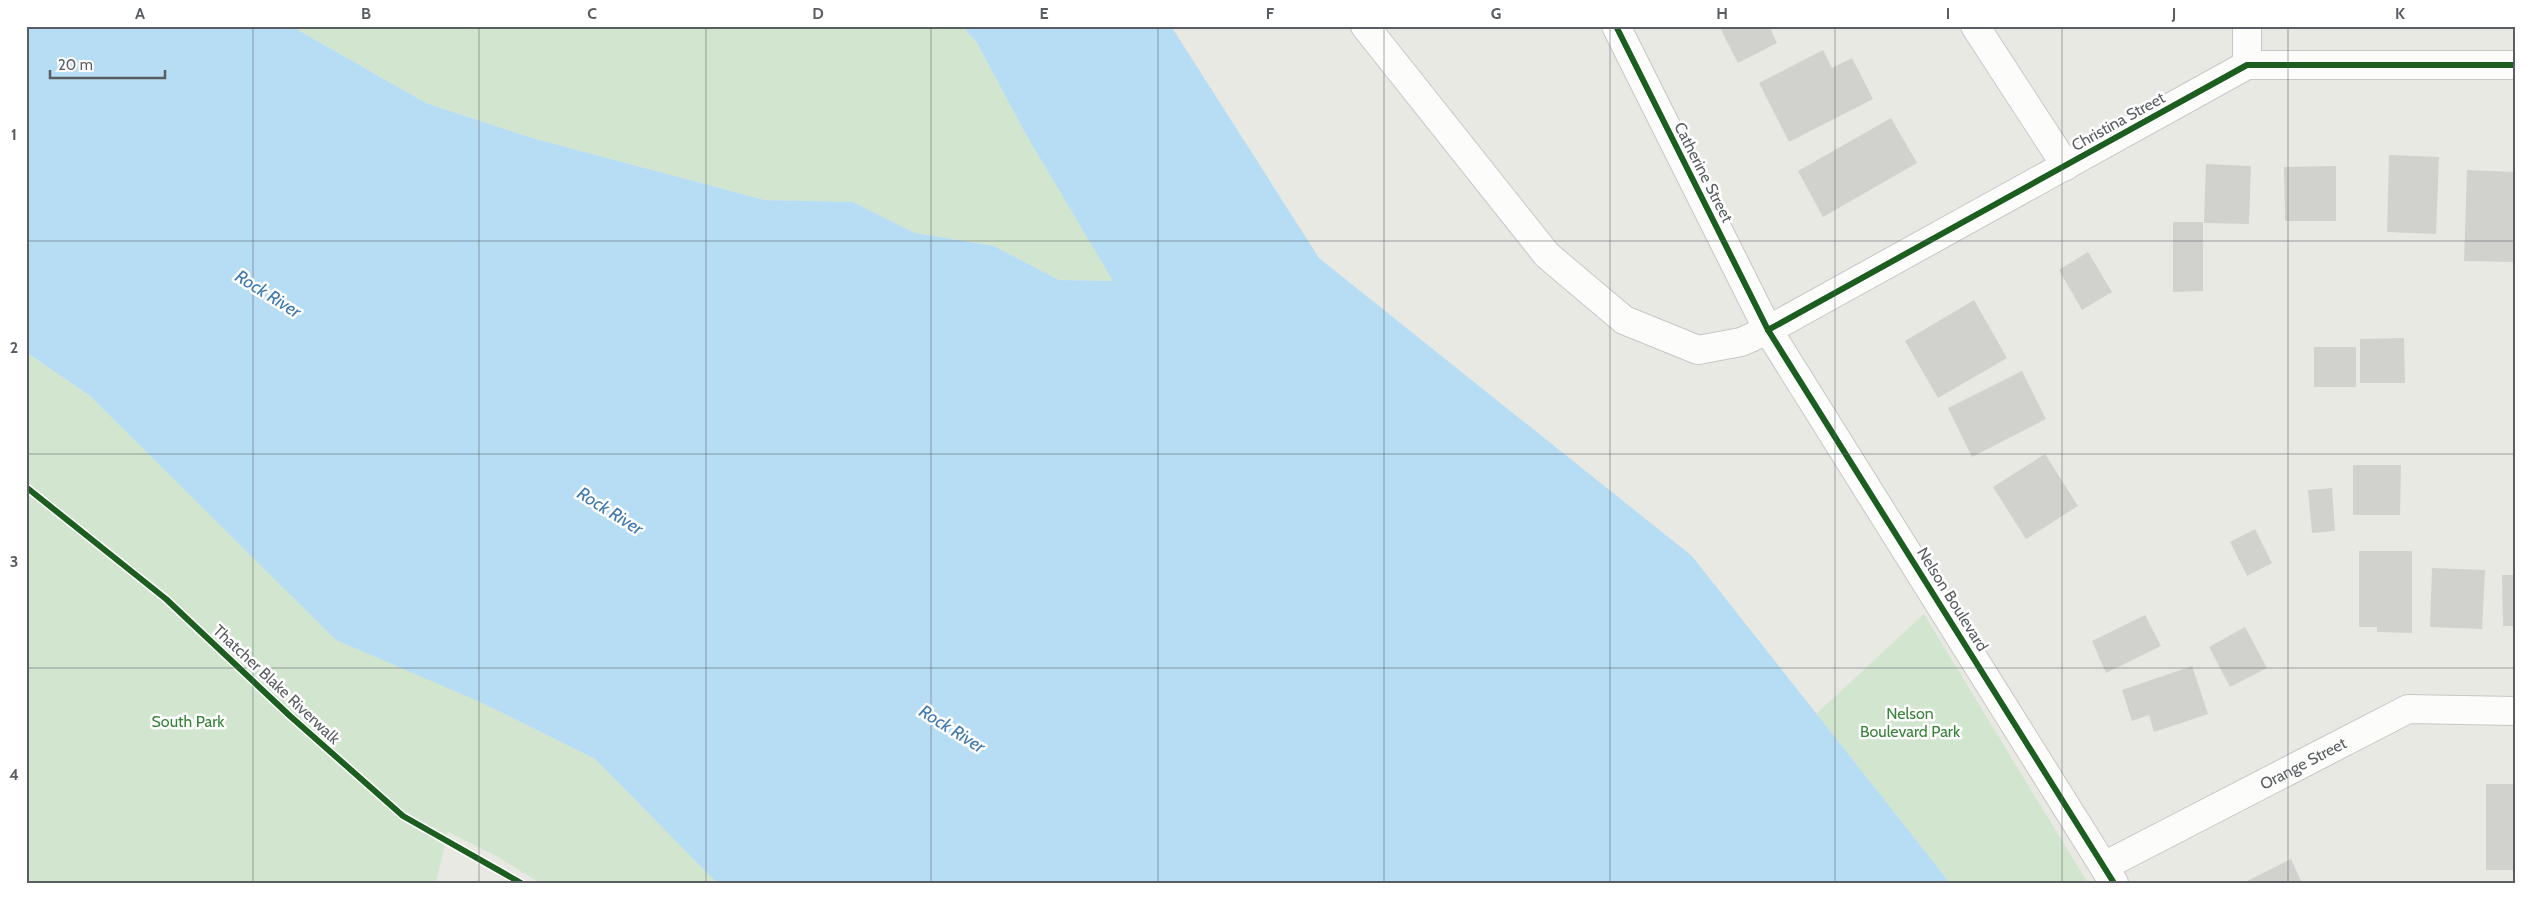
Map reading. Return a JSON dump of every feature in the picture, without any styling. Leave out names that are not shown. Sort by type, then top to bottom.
[{"type":"street","name":"Christina Street","points":[[1365,26],[1548,255],[1624,320],[1698,350],[1741,342],[1768,330],[2247,65],[2515,65]]},
{"type":"street","name":"Catherine Street","points":[[1616,26],[1768,330]]},
{"type":"street","points":[[1975,26],[2066,166]]},
{"type":"street","points":[[2247,26],[2247,65]]},
{"type":"street","name":"Nelson Boulevard","points":[[1768,330],[2109,874]]},
{"type":"street","name":"Orange Street","points":[[2109,874],[2408,710],[2515,711]]},
{"type":"green space","points":[[291,26],[962,26],[977,43],[1024,131],[1114,281],[1059,280],[994,246],[915,233],[853,202],[765,200],[532,138],[426,103]]},
{"type":"green space","name":"South Park","points":[[26,352],[90,396],[478,701],[595,759],[717,883],[540,883],[498,857],[448,832],[436,883],[26,883]]},
{"type":"green space","name":"Nelson Boulevard Park","points":[[1924,614],[2088,883],[1950,883],[1816,714]]},
{"type":"water","name":"Rock River","points":[[26,26],[291,26],[426,103],[532,138],[765,200],[853,202],[915,233],[994,246],[1059,280],[1113,281],[1024,131],[977,43],[962,26],[1171,26],[1319,258],[1692,556],[1950,883],[717,883],[595,759],[478,701],[336,640],[90,396],[26,352]]},
{"type":"building","points":[[1719,26],[1769,26],[1777,43],[1738,63]]},
{"type":"building","points":[[2091,26],[2108,26],[2108,28],[2091,28]]},
{"type":"building","points":[[1823,50],[1832,68],[1852,58],[1873,99],[1789,142],[1759,83]]},
{"type":"building","points":[[1891,118],[1917,163],[1823,217],[1798,171]]},
{"type":"building","points":[[2389,155],[2439,157],[2436,234],[2387,232]]},
{"type":"building","points":[[2206,164],[2251,166],[2249,224],[2204,223]]},
{"type":"building","points":[[2336,166],[2336,221],[2285,221],[2284,167]]},
{"type":"building","points":[[2467,170],[2515,172],[2515,262],[2464,261]]},
{"type":"building","points":[[2173,222],[2203,222],[2203,291],[2173,292]]},
{"type":"building","points":[[2088,252],[2112,292],[2082,310],[2059,270]]},
{"type":"building","points":[[1974,300],[2007,358],[1938,398],[1905,341]]},
{"type":"building","points":[[2404,338],[2405,383],[2360,383],[2360,339]]},
{"type":"building","points":[[2314,347],[2356,347],[2356,387],[2314,387]]},
{"type":"building","points":[[2022,371],[2046,419],[1972,457],[1948,408]]},
{"type":"building","points":[[2045,454],[2078,506],[2026,539],[1993,487]]},
{"type":"building","points":[[2353,465],[2401,465],[2400,515],[2353,515]]},
{"type":"building","points":[[2332,488],[2335,531],[2312,533],[2308,490]]},
{"type":"building","points":[[2255,529],[2272,563],[2247,576],[2230,542]]},
{"type":"building","points":[[2359,551],[2412,551],[2412,633],[2377,632],[2377,627],[2359,627]]},
{"type":"building","points":[[2432,568],[2485,570],[2482,629],[2430,627]]},
{"type":"building","points":[[2502,575],[2515,575],[2515,626],[2503,626]]},
{"type":"building","points":[[2145,615],[2161,646],[2106,673],[2092,641]]},
{"type":"building","points":[[2245,627],[2267,668],[2230,687],[2209,647]]},
{"type":"building","points":[[2192,666],[2208,714],[2154,732],[2149,715],[2132,721],[2122,690]]},
{"type":"building","points":[[2486,784],[2515,784],[2515,870],[2486,870]]},
{"type":"building","points":[[2291,859],[2302,883],[2243,883]]},
{"type":"cycle path","points":[[1616,26],[1768,330],[2114,883]]},
{"type":"cycle path","points":[[1768,330],[2247,65],[2515,65]]},
{"type":"cycle path","name":"Thatcher Blake Riverwalk","points":[[26,487],[166,599],[290,716],[403,816],[521,883]]}]
